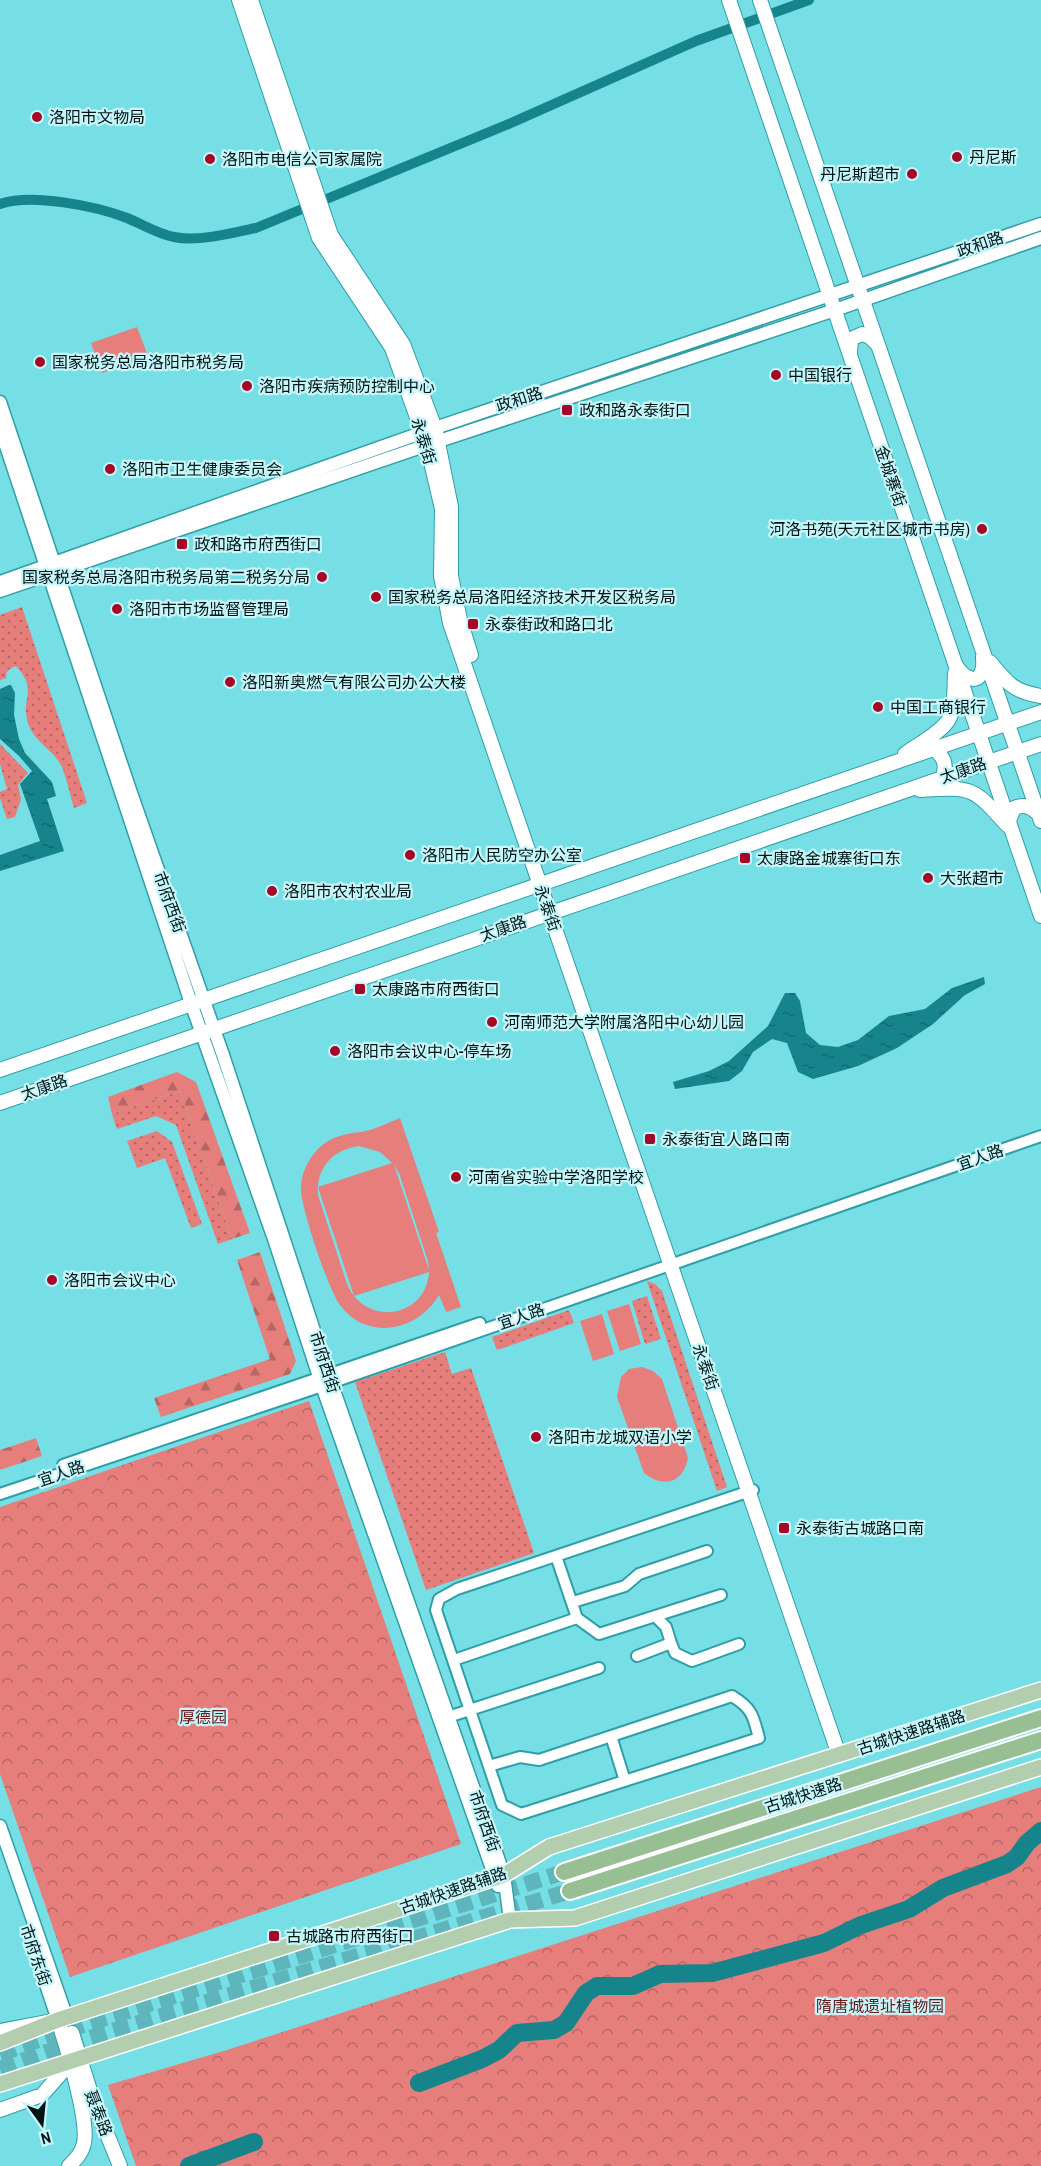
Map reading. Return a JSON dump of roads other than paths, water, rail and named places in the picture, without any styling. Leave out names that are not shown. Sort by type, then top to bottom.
[{"type":"highway","name":"古城快速路","points":[[564,1872],[1041,1718]]},
{"type":"highway","name":"古城快速路","points":[[570,1892],[1041,1740]]},
{"type":"main road","name":"永泰街","points":[[239,0],[302,167]]},
{"type":"main road","name":"永泰街","points":[[251,0],[325,236],[346,260],[385,313],[403,344],[451,507],[451,576],[460,621],[543,884],[842,1754]]},
{"type":"main road","name":"金城寨街","points":[[760,0],[1040,817]]},
{"type":"main road","name":"金城寨街","points":[[731,3],[1041,916]]},
{"type":"main road","points":[[850,354],[849,343],[855,336],[867,335],[878,345]]},
{"type":"main road","points":[[955,664],[963,676],[971,679],[978,678],[982,672],[983,654]]},
{"type":"main road","points":[[983,654],[1009,685],[1024,693],[1041,696]]},
{"type":"main road","points":[[892,762],[949,720],[953,705],[955,664]]},
{"type":"main road","name":"太康路","points":[[0,1070],[1041,712]]},
{"type":"main road","name":"太康路","points":[[0,1103],[1041,744]]},
{"type":"main road","points":[[933,748],[942,756],[946,767],[943,777]]},
{"type":"main road","points":[[902,791],[955,788],[972,791],[985,800],[1011,826]]},
{"type":"main road","points":[[1011,826],[1014,808],[1022,805],[1029,806],[1040,817]]},
{"type":"main road","name":"古城快速路辅路","points":[[0,2043],[62,2019],[500,1876],[549,1847],[1041,1690]]},
{"type":"main road","points":[[0,2084],[510,1920],[575,1918],[1041,1767]]},
{"type":"main road","points":[[0,2031],[62,2019]]},
{"type":"main road","name":"市府东街","points":[[62,2019],[75,2061]]},
{"type":"main road","points":[[0,2110],[42,2095],[75,2061]]},
{"type":"main road","points":[[69,2166],[78,2157],[85,2142],[75,2061]]},
{"type":"main road","name":"聂泰路","points":[[75,2061],[120,2166]]},
{"type":"street","name":"政和路","points":[[0,591],[52,569],[1041,224]]},
{"type":"street","name":"政和路","points":[[431,437],[835,310],[1041,238]]},
{"type":"street","name":"市府西街","points":[[0,402],[52,569]]},
{"type":"street","name":"市府西街","points":[[0,428],[130,790],[274,1239],[448,1717],[500,1876],[510,1920]]},
{"type":"street","name":"政和路","points":[[0,582],[52,569]]},
{"type":"street","name":"宜人路","points":[[673,1260],[1041,1129]]},
{"type":"street","name":"宜人路","points":[[0,1494],[673,1260],[1041,1136]]},
{"type":"street","name":"市府西街","points":[[325,1380],[500,1876]]},
{"type":"street","name":"宜人路","points":[[0,1486],[325,1380]]},
{"type":"street","points":[[489,1766],[520,1756],[539,1760],[732,1696],[746,1704],[754,1718],[759,1738],[520,1814],[502,1805],[436,1610],[439,1599],[458,1589],[751,1491]]},
{"type":"street","points":[[573,1602],[625,1586],[639,1574],[707,1551]]},
{"type":"street","points":[[556,1556],[577,1618],[599,1634],[721,1595]]},
{"type":"street","points":[[655,1616],[666,1627],[675,1653],[692,1661],[739,1644]]},
{"type":"street","points":[[454,1660],[577,1618]]},
{"type":"street","points":[[637,1656],[671,1643]]},
{"type":"street","points":[[448,1717],[599,1668]]},
{"type":"street","points":[[611,1736],[625,1781]]},
{"type":"street","name":"市府东街","points":[[0,1826],[62,2019]]},
{"type":"street","name":"市府东街","points":[[0,1848],[62,2019]]},
{"type":"water","points":[[9,685],[15,693],[14,715],[19,739],[25,753],[52,782],[56,796],[47,799],[64,851],[0,871],[0,855],[40,841],[20,784],[32,771],[0,739],[0,689]]},
{"type":"water","points":[[984,977],[985,984],[965,995],[933,1024],[897,1048],[858,1066],[813,1079],[798,1072],[787,1043],[772,1039],[753,1052],[742,1071],[729,1081],[675,1089],[673,1082],[709,1071],[729,1061],[768,1026],[785,993],[795,993],[800,1001],[806,1033],[820,1045],[838,1047],[858,1040],[889,1016],[925,1009],[952,988]]},
{"type":"waterway","points":[[0,204],[13,201],[46,200],[81,205],[127,218],[162,234],[183,238],[215,236],[256,228],[511,123],[696,41],[809,0]]},
{"type":"waterway","points":[[419,2083],[482,2059],[499,2050],[517,2033],[554,2030],[566,2023],[586,1993],[597,1986],[633,1986],[660,1974],[712,1973],[824,1943],[861,1925],[909,1909],[943,1888],[1007,1864],[1017,1857],[1027,1843],[1041,1831]]},
{"type":"waterway","points":[[189,2166],[254,2142]]},
{"type":"tunnel","points":[[0,2054],[55,2034],[564,1872]]},
{"type":"tunnel","points":[[0,2069],[60,2047],[570,1891]]},
{"type":"place","name":"洛阳市文物局","points":[[37,117]]},
{"type":"place","name":"丹尼斯","points":[[957,157]]},
{"type":"place","name":"洛阳市电信公司家属院","points":[[210,159]]},
{"type":"place","name":"丹尼斯超市","points":[[912,174]]},
{"type":"place","name":"国家税务总局洛阳市税务局","points":[[40,362]]},
{"type":"place","name":"中国银行","points":[[776,375]]},
{"type":"place","name":"洛阳市疾病预防控制中心","points":[[247,386]]},
{"type":"place","name":"政和路永泰街口","points":[[567,410]]},
{"type":"place","name":"洛阳市卫生健康委员会","points":[[110,469]]},
{"type":"place","name":"河洛书苑(天元社区城市书房)","points":[[982,529]]},
{"type":"place","name":"政和路市府西街口","points":[[182,544]]},
{"type":"place","name":"国家税务总局洛阳市税务局第二税务分局","points":[[322,577]]},
{"type":"place","name":"国家税务总局洛阳经济技术开发区税务局","points":[[376,597]]},
{"type":"place","name":"洛阳市市场监督管理局","points":[[117,609]]},
{"type":"place","name":"永泰街政和路口北","points":[[473,624]]},
{"type":"place","name":"洛阳新奥燃气有限公司办公大楼","points":[[230,682]]},
{"type":"place","name":"中国工商银行","points":[[878,707]]},
{"type":"place","name":"洛阳市人民防空办公室","points":[[410,855]]},
{"type":"place","name":"太康路金城寨街口东","points":[[745,858]]},
{"type":"place","name":"大张超市","points":[[928,878]]},
{"type":"place","name":"洛阳市农村农业局","points":[[272,891]]},
{"type":"place","name":"太康路市府西街口","points":[[360,989]]},
{"type":"place","name":"河南师范大学附属洛阳中心幼儿园","points":[[492,1022]]},
{"type":"place","name":"洛阳市会议中心-停车场","points":[[335,1051]]},
{"type":"place","name":"永泰街宜人路口南","points":[[650,1139]]},
{"type":"place","name":"河南省实验中学洛阳学校","points":[[456,1177]]},
{"type":"place","name":"洛阳市会议中心","points":[[52,1280]]},
{"type":"place","name":"洛阳市龙城双语小学","points":[[536,1437]]},
{"type":"place","name":"永泰街古城路口南","points":[[784,1528]]},
{"type":"place","name":"古城路市府西街口","points":[[274,1936]]},
{"type":"park label","name":"厚德园","points":[[203,1717]]},
{"type":"park label","name":"隋唐城遗址植物园","points":[[880,2006]]}]
